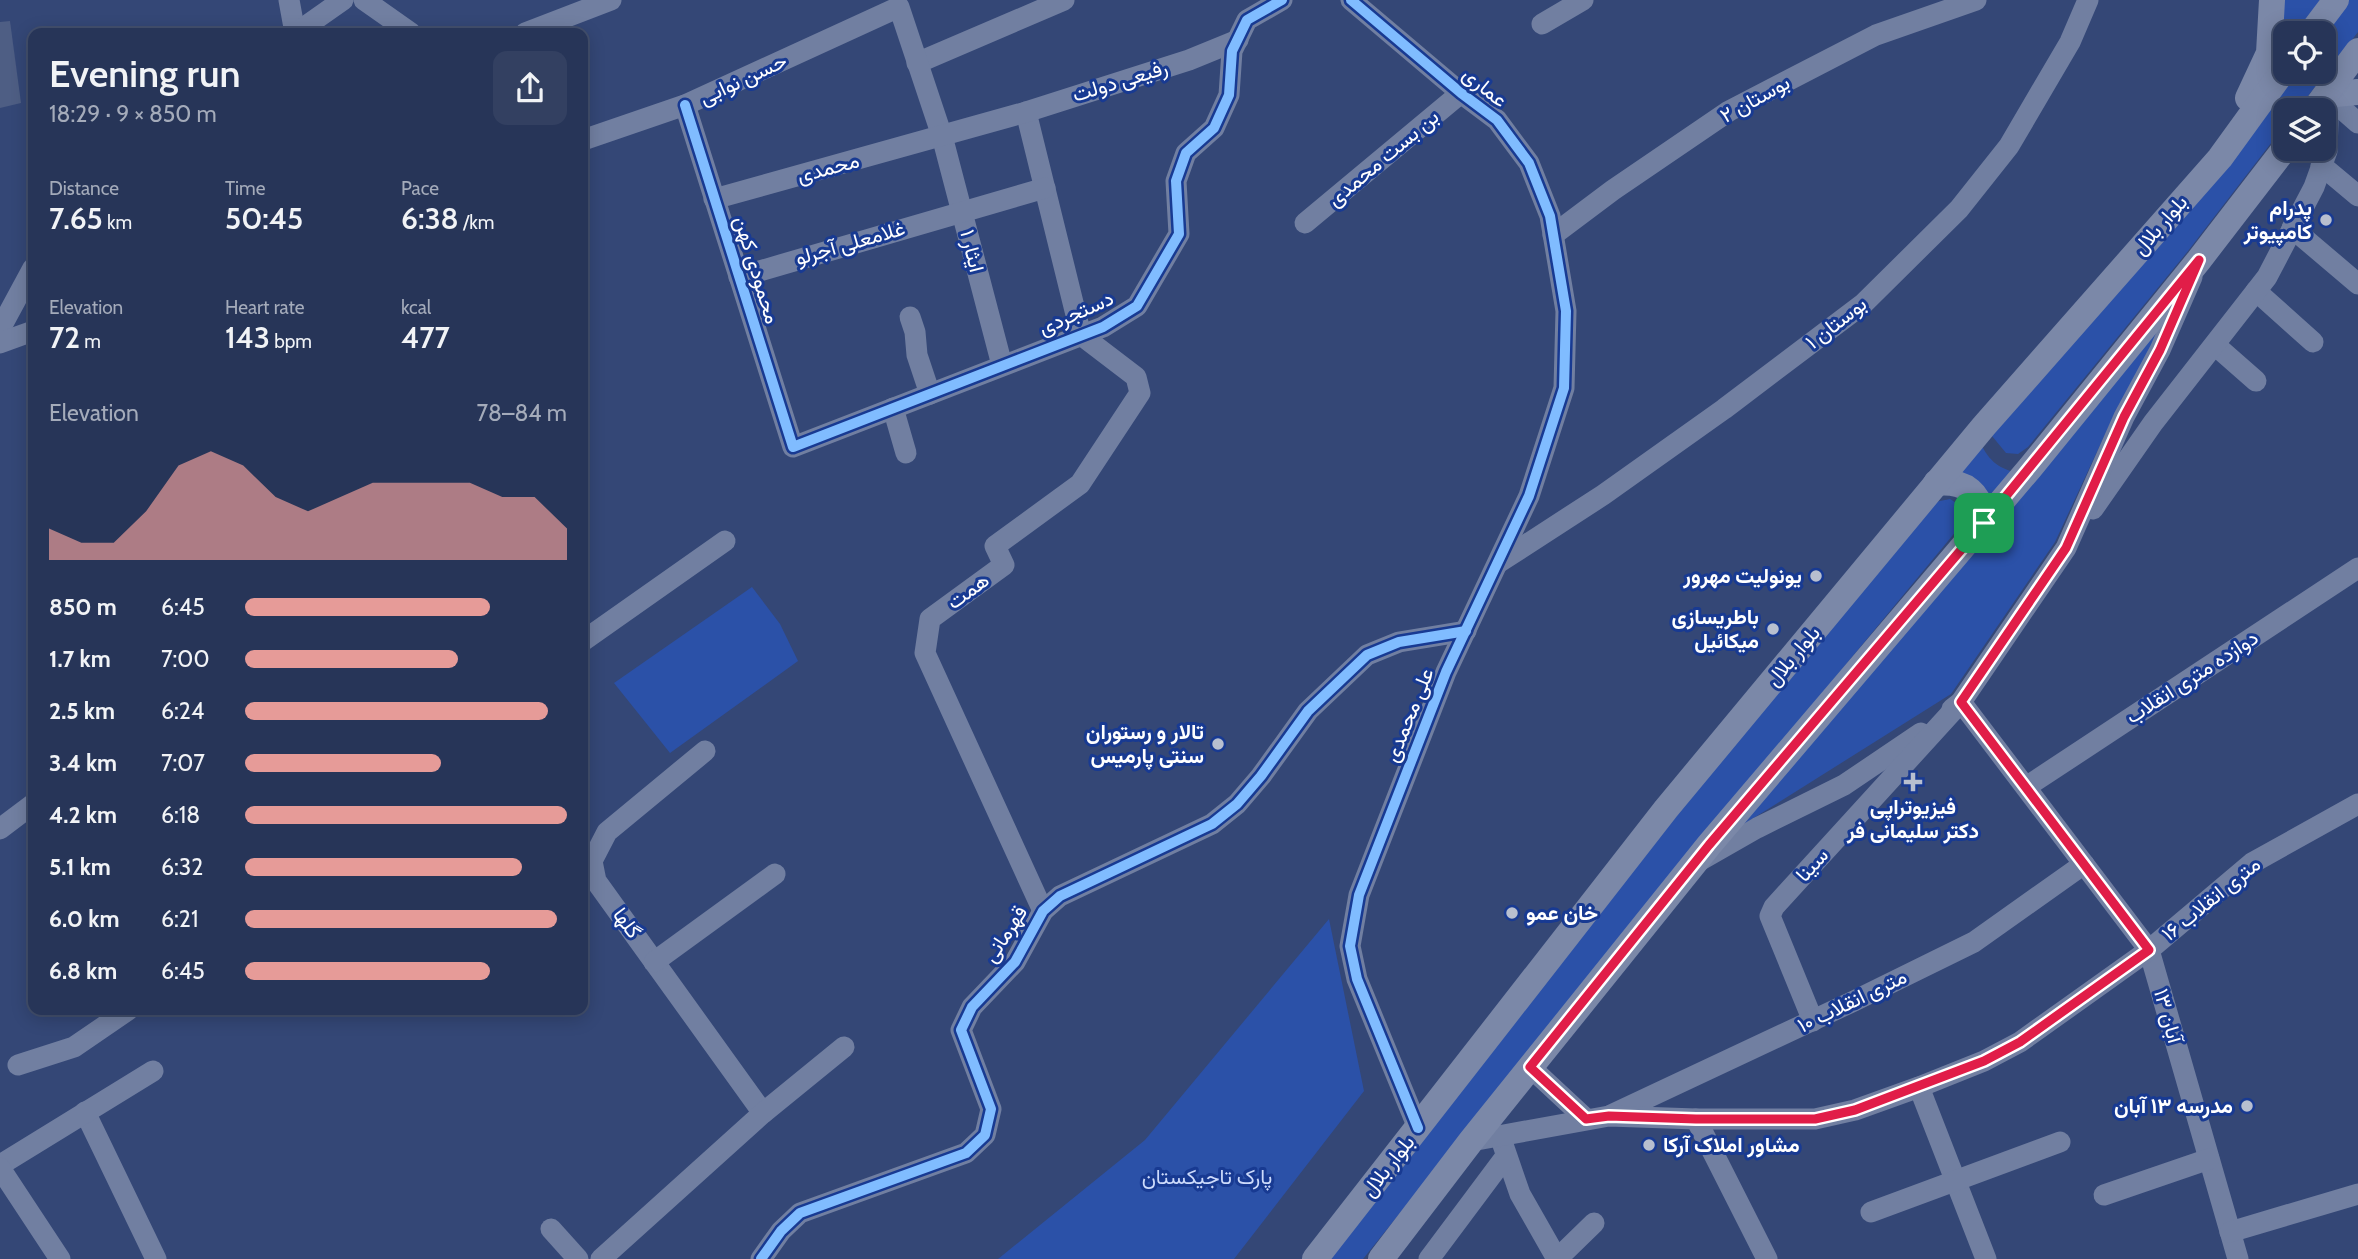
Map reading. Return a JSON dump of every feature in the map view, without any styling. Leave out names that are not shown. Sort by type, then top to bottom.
[{"type":"main road","points":[[2220,158],[2269,53],[2272,0]]},
{"type":"main road","points":[[2320,21],[2336,0]]},
{"type":"main road","points":[[2324,98],[2358,51]]},
{"type":"main road","name":"بلوار بلال","points":[[1315,1259],[1666,809],[1983,426],[2220,158],[2274,84]]},
{"type":"main road","points":[[2336,98],[2358,92]]},
{"type":"main road","points":[[1381,1259],[1471,1141],[1693,865],[1984,523],[2199,260],[2275,161]]},
{"type":"main road","points":[[1936,483],[1951,482],[1964,486],[1976,496],[1983,509],[1984,523]]},
{"type":"street","points":[[289,0],[295,28]]},
{"type":"street","points":[[303,28],[343,0]]},
{"type":"street","points":[[364,0],[404,28]]},
{"type":"street","points":[[538,28],[611,0]]},
{"type":"street","points":[[917,63],[1041,4],[1063,0]]},
{"type":"street","points":[[1238,40],[1247,20],[1282,0]]},
{"type":"street","name":"عماری","points":[[1350,0],[1497,120],[1529,163],[1550,216],[1553,235]]},
{"type":"street","points":[[1542,24],[1583,0]]},
{"type":"street","name":"بوستان ۲","points":[[1553,235],[1613,190],[1729,111],[1876,35],[1976,0]]},
{"type":"street","name":"بوستان ۱","points":[[1498,563],[1603,495],[1724,409],[1863,304],[1959,209],[2009,146],[2070,42],[2088,0]]},
{"type":"street","name":"۱ ایثار","points":[[899,7],[942,136],[1002,365]]},
{"type":"street","name":"حسن نوابی","points":[[588,138],[685,105],[899,7]]},
{"type":"street","name":"رفیعی دولت","points":[[942,136],[1167,67],[1238,40]]},
{"type":"street","name":"دستجردی","points":[[793,447],[1103,327],[1138,306],[1179,234],[1176,181],[1186,153],[1214,128],[1229,94],[1232,51],[1238,40]]},
{"type":"street","name":"بن بست محمدی","points":[[1305,223],[1461,93]]},
{"type":"street","name":"محمودی کهن","points":[[685,105],[793,447]]},
{"type":"street","points":[[2336,111],[2358,123]]},
{"type":"street","points":[[1026,112],[1081,335]]},
{"type":"street","name":"محمدی","points":[[714,199],[942,136]]},
{"type":"street","points":[[1693,865],[1843,785],[1910,741],[1961,702],[2153,423],[2267,277],[2314,187],[2323,161]]},
{"type":"street","points":[[2321,165],[2358,196]]},
{"type":"street","name":"غلامعلی آجرلو","points":[[739,276],[1045,188]]},
{"type":"street","points":[[2292,228],[2358,284]]},
{"type":"street","name":"علی محمدی","points":[[1418,1128],[1357,979],[1350,946],[1359,895],[1441,685],[1529,496],[1564,387],[1566,311],[1553,235]]},
{"type":"street","points":[[2066,548],[2124,417],[2160,350],[2199,260]]},
{"type":"street","points":[[0,329],[28,277]]},
{"type":"street","points":[[2256,291],[2313,342]]},
{"type":"street","points":[[910,317],[915,332],[917,355],[930,394]]},
{"type":"street","points":[[0,343],[28,333]]},
{"type":"street","name":"همت","points":[[1043,911],[925,653],[930,619],[1004,565],[995,546],[1080,484],[1140,393],[1136,377],[1081,335]]},
{"type":"street","points":[[2215,345],[2256,381]]},
{"type":"street","points":[[893,408],[906,453]]},
{"type":"street","points":[[588,637],[725,541]]},
{"type":"street","name":"دوازده متری انقلاب","points":[[2025,787],[2358,568]]},
{"type":"street","name":"قهرمانی","points":[[761,1259],[781,1231],[800,1213],[966,1153],[985,1135],[991,1109],[961,1030],[972,1007],[1015,962],[1043,911],[1060,896],[1212,824],[1237,804],[1261,776],[1308,711],[1367,655],[1399,642],[1466,631]]},
{"type":"street","name":"۱۳ آبان","points":[[1961,702],[2149,950],[2238,1259]]},
{"type":"street","name":"سینا","points":[[1813,1020],[1770,916],[1774,907],[1961,702]]},
{"type":"street","name":"گلها","points":[[705,751],[607,831],[592,861],[596,881],[762,1113]]},
{"type":"street","name":"۱۶ متری انقلاب","points":[[1471,1141],[1609,1116],[1815,1119],[1855,1110],[1919,1087],[1984,1061],[2020,1042],[2149,950],[2252,863],[2358,804]]},
{"type":"street","points":[[0,829],[28,808]]},
{"type":"street","name":"۱۰ متری انقلاب","points":[[1609,1116],[1974,942],[2084,864]]},
{"type":"street","points":[[654,962],[775,874]]},
{"type":"street","points":[[18,1065],[74,1047],[121,1015]]},
{"type":"street","points":[[601,1259],[762,1113],[844,1047]]},
{"type":"street","points":[[1530,1067],[1586,1119]]},
{"type":"street","points":[[60,1259],[0,1166],[153,1071]]},
{"type":"street","points":[[1919,1087],[1986,1259]]},
{"type":"street","points":[[85,1112],[156,1259]]},
{"type":"street","points":[[1696,1119],[1759,1256]]},
{"type":"street","points":[[1500,1136],[1520,1194],[1557,1259],[1594,1223]]},
{"type":"street","points":[[1871,1212],[2060,1142]]},
{"type":"street","points":[[1429,1259],[1506,1156]]},
{"type":"street","points":[[2104,1195],[2209,1159]]},
{"type":"street","points":[[2231,1232],[2358,1194]]},
{"type":"street","points":[[551,1229],[578,1259]]},
{"type":"green space","points":[[2279,0],[2320,0],[2305,21],[2277,21]]},
{"type":"green space","points":[[2345,0],[2358,0],[2358,32],[2336,60],[2336,21],[2332,21]]},
{"type":"green space","points":[[2286,84],[2317,84],[2306,98],[2274,98]]},
{"type":"green space","points":[[2273,100],[2273,141],[2188,251],[2028,447],[2018,454],[2006,453],[1992,436]]},
{"type":"green space","points":[[2164,317],[2147,357],[2115,413],[2055,542],[1951,694],[1733,831]]},
{"type":"green space","points":[[1981,444],[1996,464],[2020,473],[1989,508],[1955,479]]},
{"type":"green space","points":[[1950,499],[1961,506],[1962,524],[1671,876],[1363,1259],[1328,1259],[1718,763],[1935,502]]},
{"type":"green space","points":[[752,587],[780,624],[798,661],[670,753],[614,683]]},
{"type":"green space","name":"پارک تاجیکستان","points":[[1329,919],[1364,1091],[1234,1259],[998,1259],[1145,1140]]},
{"type":"building","points":[[10,21],[21,103],[0,108],[0,22]]},
{"type":"cycle path","points":[[685,105],[793,447],[1103,327],[1137,306],[1179,234],[1176,181],[1186,153],[1214,128],[1229,95],[1232,51],[1247,20],[1282,0]]},
{"type":"cycle path","points":[[1351,0],[1497,120],[1529,163],[1550,216],[1566,311],[1564,388],[1529,496],[1446,672],[1359,895],[1350,946],[1357,979],[1418,1128]]},
{"type":"cycle path","points":[[761,1259],[781,1231],[800,1213],[966,1153],[985,1135],[991,1109],[961,1030],[972,1007],[1015,962],[1043,911],[1060,896],[1212,824],[1237,804],[1261,776],[1308,711],[1367,655],[1399,642],[1466,631]]},
{"type":"place","name":"پدرام کامپیوتر","points":[[2326,220]]},
{"type":"place","name":"یونولیت مهرور","points":[[1816,576]]},
{"type":"place","name":"باطریسازی میکائیل","points":[[1773,629]]},
{"type":"place","name":"تالار و رستوران سنتی پارمیس","points":[[1218,744]]},
{"type":"place","name":"فیزیوتراپی دکتر سلیمانی فر","points":[[1913,782]]},
{"type":"place","name":"خان عمو","points":[[1512,913]]},
{"type":"place","name":"مدرسه ۱۳ آبان","points":[[2247,1106]]},
{"type":"place","name":"مشاور املاک آرکا","points":[[1649,1145]]},
{"type":"route","points":[[2199,260],[2160,350],[2124,417],[2066,548],[1961,702],[2149,950],[2020,1042],[1984,1061],[1855,1110],[1815,1119],[1609,1116],[1586,1119],[1530,1067],[1709,845],[1984,523],[2199,260]]}]
